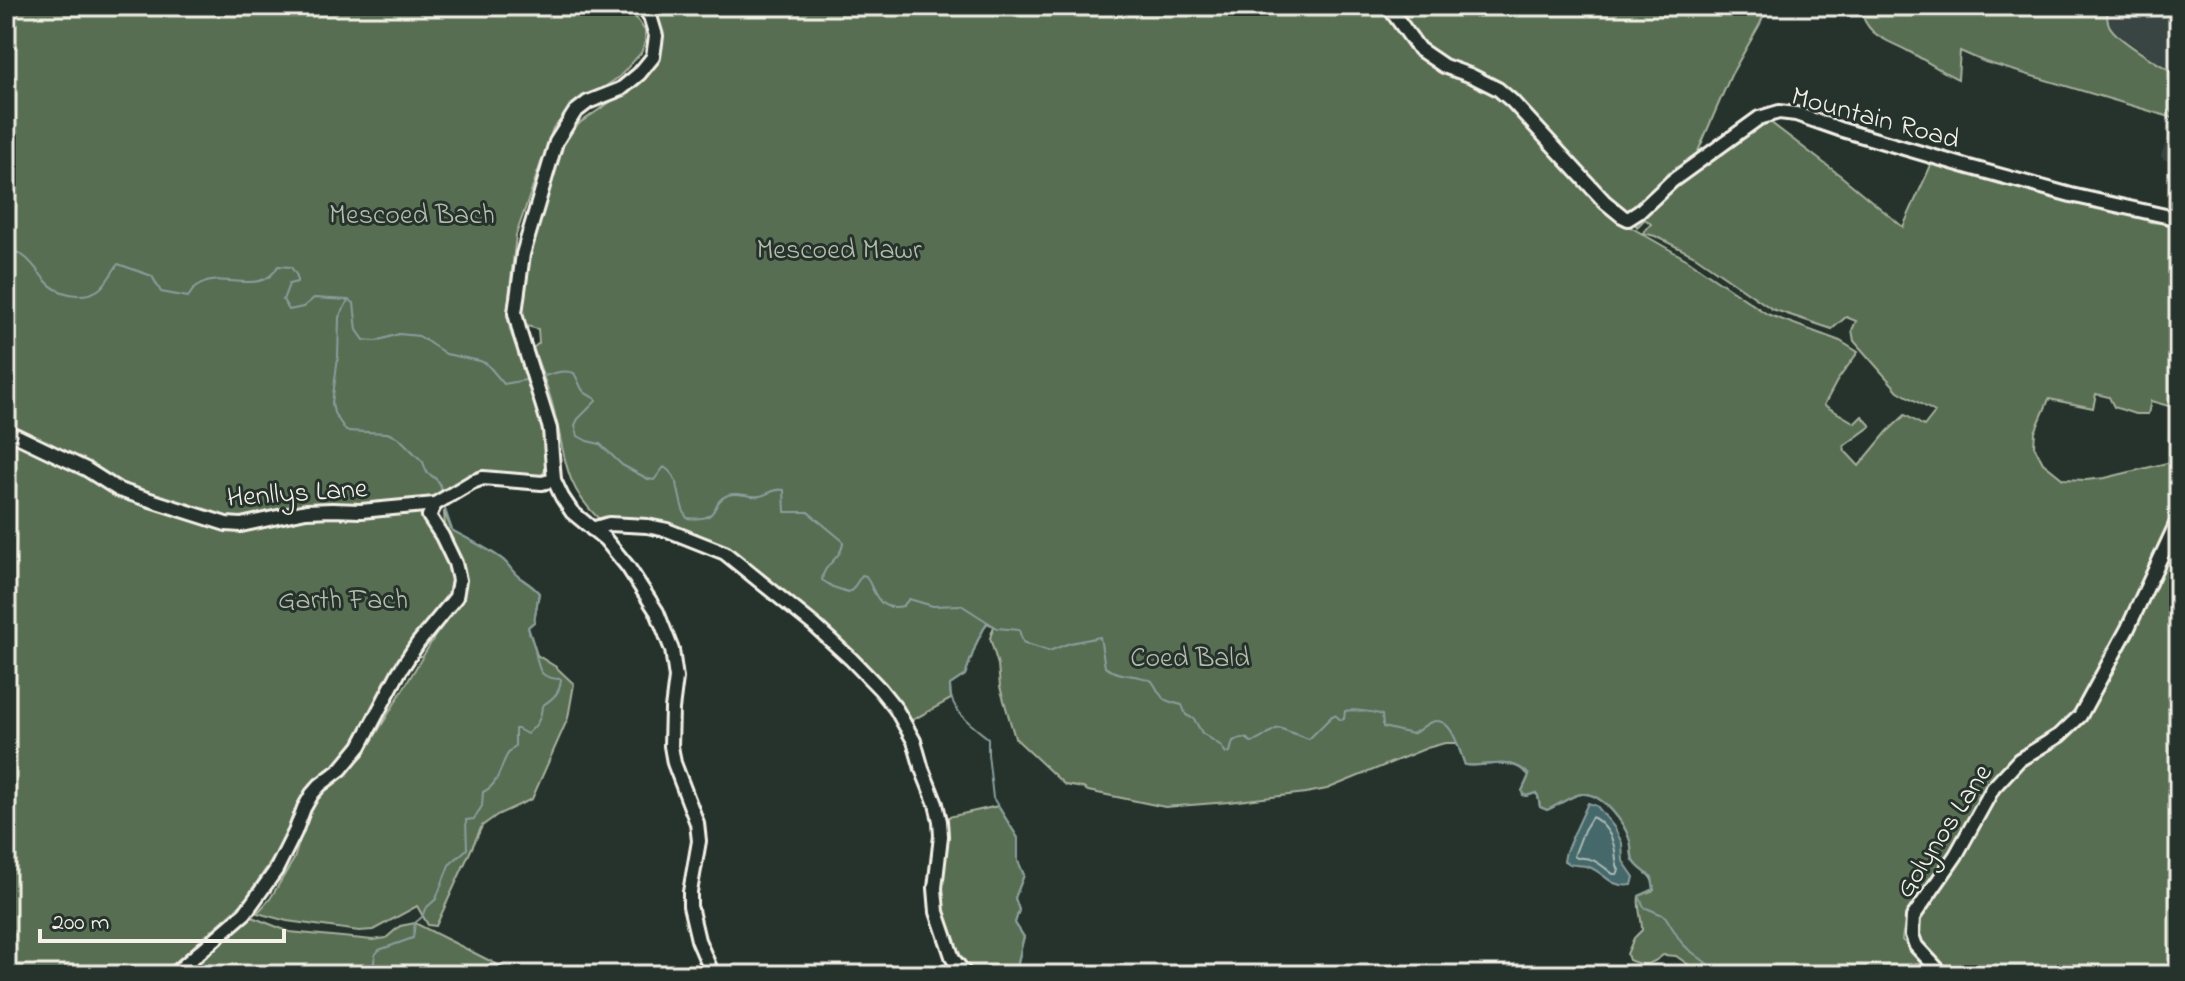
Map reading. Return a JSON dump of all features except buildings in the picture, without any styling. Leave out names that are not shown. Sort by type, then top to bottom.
[{"type":"street","points":[[641,6],[650,16],[656,36],[653,57],[621,89],[588,102],[575,112],[556,142],[523,254],[515,313],[550,429],[554,480],[572,512],[605,539],[644,591],[657,612],[672,650],[676,678],[671,746],[674,763],[697,823],[699,841],[690,906],[698,940],[713,975]]},
{"type":"street","name":"Mountain Road","points":[[1388,6],[1419,49],[1444,66],[1498,89],[1605,202],[1628,219],[1672,181],[1759,118],[1779,112],[1796,114],[2040,186],[2179,219]]},
{"type":"street","name":"Henllys Lane","points":[[6,433],[86,469],[119,490],[226,524],[241,525],[306,511],[361,511],[435,504],[483,478],[542,483],[554,480]]},
{"type":"street","points":[[173,975],[245,913],[276,870],[312,794],[341,769],[360,746],[399,672],[418,643],[456,597],[459,580],[455,563],[429,516],[435,504]]},
{"type":"street","name":"Golynos Lane","points":[[1943,975],[1916,946],[1912,935],[1913,917],[1956,855],[1993,788],[2019,760],[2060,735],[2080,716],[2128,628],[2179,518]]},
{"type":"street","points":[[592,529],[609,524],[647,526],[667,530],[725,553],[814,625],[880,689],[896,709],[914,741],[936,804],[941,836],[935,888],[937,912],[953,959],[966,975]]},
{"type":"shaded area","points":[[2109,6],[2179,6],[2179,75],[2109,28]]},
{"type":"shaded area","points":[[2179,110],[2179,167],[2161,155],[2172,128],[2177,124],[2176,114]]},
{"type":"green space","name":"Mescoed Bach","points":[[6,6],[623,6],[645,31],[641,53],[619,77],[571,110],[553,128],[516,235],[507,315],[545,431],[543,474],[534,478],[476,473],[442,496],[373,507],[321,504],[233,521],[126,489],[74,457],[36,438],[6,428]]},
{"type":"green space","points":[[645,6],[1384,6],[1404,37],[1503,99],[1581,184],[1620,221],[1686,259],[1767,314],[1840,341],[1858,352],[1824,405],[1855,423],[1862,416],[1871,426],[1844,446],[1859,466],[1905,415],[1924,426],[1935,412],[1898,391],[1854,341],[1852,330],[1856,321],[1846,317],[1832,329],[1772,309],[1695,256],[1643,233],[1651,224],[1645,219],[1637,227],[1635,223],[1667,191],[1719,157],[1766,119],[1903,227],[1931,165],[1950,166],[2127,211],[2150,222],[2179,225],[2179,409],[2151,401],[2148,414],[2135,414],[2114,407],[2109,397],[2096,394],[2093,408],[2049,399],[2035,432],[2034,446],[2043,463],[2063,479],[2105,478],[2179,460],[2179,510],[2082,703],[2055,733],[2013,761],[1994,778],[1981,797],[1956,850],[1908,917],[1902,940],[1939,975],[1703,975],[1676,956],[1663,955],[1647,964],[1629,960],[1627,954],[1634,938],[1642,930],[1639,896],[1654,890],[1649,875],[1633,859],[1630,841],[1618,818],[1605,803],[1590,795],[1573,796],[1547,810],[1540,807],[1536,793],[1523,795],[1529,776],[1523,770],[1508,764],[1465,765],[1457,743],[1427,748],[1327,789],[1229,802],[1165,807],[1065,785],[1015,738],[990,638],[994,626],[987,623],[965,675],[950,685],[951,699],[909,722],[807,613],[730,551],[672,527],[643,519],[598,518],[578,494],[568,471],[551,398],[533,348],[539,343],[538,329],[523,325],[519,317],[529,243],[565,137],[625,92],[658,50]]},
{"type":"green space","points":[[1393,6],[1767,6],[1731,75],[1696,156],[1668,178],[1639,209],[1626,213],[1614,207],[1533,118],[1423,48]]},
{"type":"green space","points":[[2109,6],[2107,20],[2113,31],[2141,53],[2179,75],[2177,119],[1985,62],[1960,51],[1958,79],[1872,31],[1860,7]]},
{"type":"green space","name":"Garth Fach","points":[[6,436],[223,529],[243,529],[301,514],[426,508],[450,562],[454,581],[451,596],[403,655],[361,736],[243,903],[161,975],[6,975]]},
{"type":"green space","points":[[444,511],[452,530],[502,559],[539,593],[534,622],[528,627],[537,655],[574,684],[568,718],[532,799],[497,815],[482,826],[436,926],[428,925],[417,906],[373,930],[359,931],[287,921],[257,913],[270,899],[294,859],[306,820],[325,785],[363,756],[435,636],[461,599],[463,568],[445,528]]},
{"type":"green space","points":[[2179,525],[2179,975],[1948,975],[1922,947],[1916,933],[1921,909],[1990,799],[2022,763],[2065,735]]},
{"type":"green space","points":[[998,806],[1018,838],[1018,861],[1024,875],[1015,898],[1019,910],[1015,923],[1024,937],[1015,975],[973,975],[964,970],[943,918],[938,887],[944,818]]},
{"type":"green space","points":[[252,917],[290,932],[373,940],[386,938],[400,926],[415,923],[518,975],[182,975]]},
{"type":"water","points":[[1588,803],[1597,806],[1614,827],[1622,843],[1623,861],[1634,877],[1632,885],[1618,884],[1589,867],[1564,861]]},
{"type":"waterway","points":[[6,248],[24,257],[50,285],[70,294],[85,295],[98,290],[118,264],[152,276],[161,292],[188,297],[195,288],[206,282],[262,280],[278,266],[291,267],[297,276],[297,282],[289,284],[283,300],[289,310],[303,307],[314,298],[348,300]]},
{"type":"waterway","points":[[349,300],[354,303],[357,330],[364,340],[376,341],[399,334],[419,336],[446,354],[487,364],[504,384],[531,379]]},
{"type":"waterway","points":[[348,301],[339,317],[332,403],[334,413],[346,431],[387,433],[399,438],[423,462],[427,473],[438,482],[442,495]]},
{"type":"waterway","points":[[541,377],[562,372],[574,373],[583,391],[596,401],[578,419],[575,425],[578,436],[600,444],[622,465],[648,479],[654,480],[664,467],[677,484],[687,518],[711,515],[722,498],[728,495],[760,496],[774,490],[784,490],[785,512],[808,512],[843,541],[840,552],[823,574],[822,580],[833,587],[848,592],[862,575],[866,576],[883,604],[903,606],[909,599],[933,606],[961,605],[997,628],[1019,630],[1023,642],[1049,651],[1100,637],[1105,667],[1116,673],[1152,681],[1162,698],[1182,705],[1186,715],[1194,719],[1202,733],[1226,753],[1230,752],[1233,741],[1243,738],[1255,741],[1279,728],[1309,739],[1332,716],[1341,720],[1345,711],[1364,711],[1382,715],[1383,727],[1412,734],[1429,723],[1443,723],[1453,735],[1465,765],[1508,764],[1523,769],[1529,775],[1523,795],[1535,793],[1540,807],[1547,810],[1582,794],[1597,798],[1612,810],[1623,826],[1635,863],[1652,877],[1654,889],[1639,896],[1644,907],[1665,916],[1681,942],[1722,975]]},
{"type":"waterway","points":[[372,975],[375,955],[379,950],[413,938],[415,923],[436,899],[449,865],[467,849],[466,820],[474,819],[482,806],[483,792],[494,783],[515,746],[515,729],[527,734],[536,725],[542,706],[555,695],[561,679],[547,677],[540,670],[528,630],[534,622],[539,593],[502,559],[452,530],[444,506]]},
{"type":"waterway","points":[[986,624],[965,675],[950,685],[950,694],[962,716],[988,738],[993,798],[1018,838],[1018,861],[1024,875],[1015,898],[1019,910],[1015,923],[1024,937],[1015,975]]},
{"type":"park label","name":"Mescoed Mawr","points":[[839,248]]},
{"type":"park label","name":"Coed Bald","points":[[1190,656]]}]
